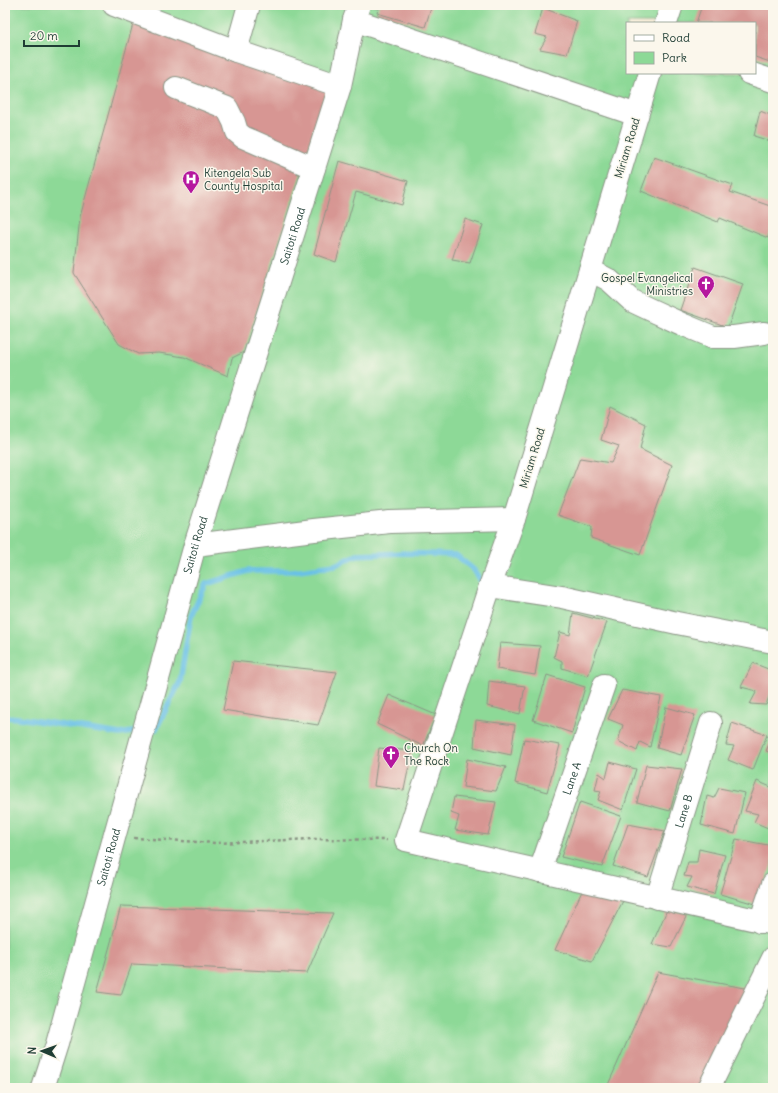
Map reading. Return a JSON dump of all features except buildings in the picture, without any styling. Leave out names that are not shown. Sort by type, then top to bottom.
[{"type":"street","points":[[114,5],[236,51],[340,86]]},
{"type":"street","points":[[236,51],[249,5]]},
{"type":"street","points":[[666,22],[672,5]]},
{"type":"street","points":[[357,13],[637,115]]},
{"type":"street","name":"Saitoti Road","points":[[43,1088],[57,1044],[195,545],[340,86],[357,13]]},
{"type":"street","name":"Miriam Road","points":[[406,840],[490,586],[514,519],[650,74]]},
{"type":"street","points":[[752,74],[773,81]]},
{"type":"street","points":[[176,88],[227,108],[237,132],[243,137],[314,168]]},
{"type":"street","points":[[590,270],[609,280],[632,301],[713,337],[734,337],[764,333]]},
{"type":"street","points":[[195,545],[390,522],[514,519]]},
{"type":"street","points":[[490,586],[562,597],[677,623],[773,642]]},
{"type":"street","name":"Lane A","points":[[540,871],[604,685]]},
{"type":"street","name":"Lane B","points":[[657,898],[711,723]]},
{"type":"street","points":[[406,840],[767,923],[773,884]]},
{"type":"street","points":[[709,1088],[773,958]]},
{"type":"path","points":[[114,837],[215,843],[312,839],[406,840]]},
{"type":"green space","points":[[5,5],[773,5],[773,1088],[5,1088]]},
{"type":"waterway","points":[[149,730],[156,729],[180,682],[191,616],[206,584],[248,571],[292,571],[335,565],[357,555],[403,553],[456,555],[474,570],[484,586]]},
{"type":"waterway","points":[[5,717],[120,734],[139,731]]},
{"type":"place","name":"Kitengela Sub County Hospital","points":[[191,194]]},
{"type":"place","name":"Gospel Evangelical Ministries","points":[[706,299]]},
{"type":"place","name":"Church On The Rock","points":[[391,769]]}]
